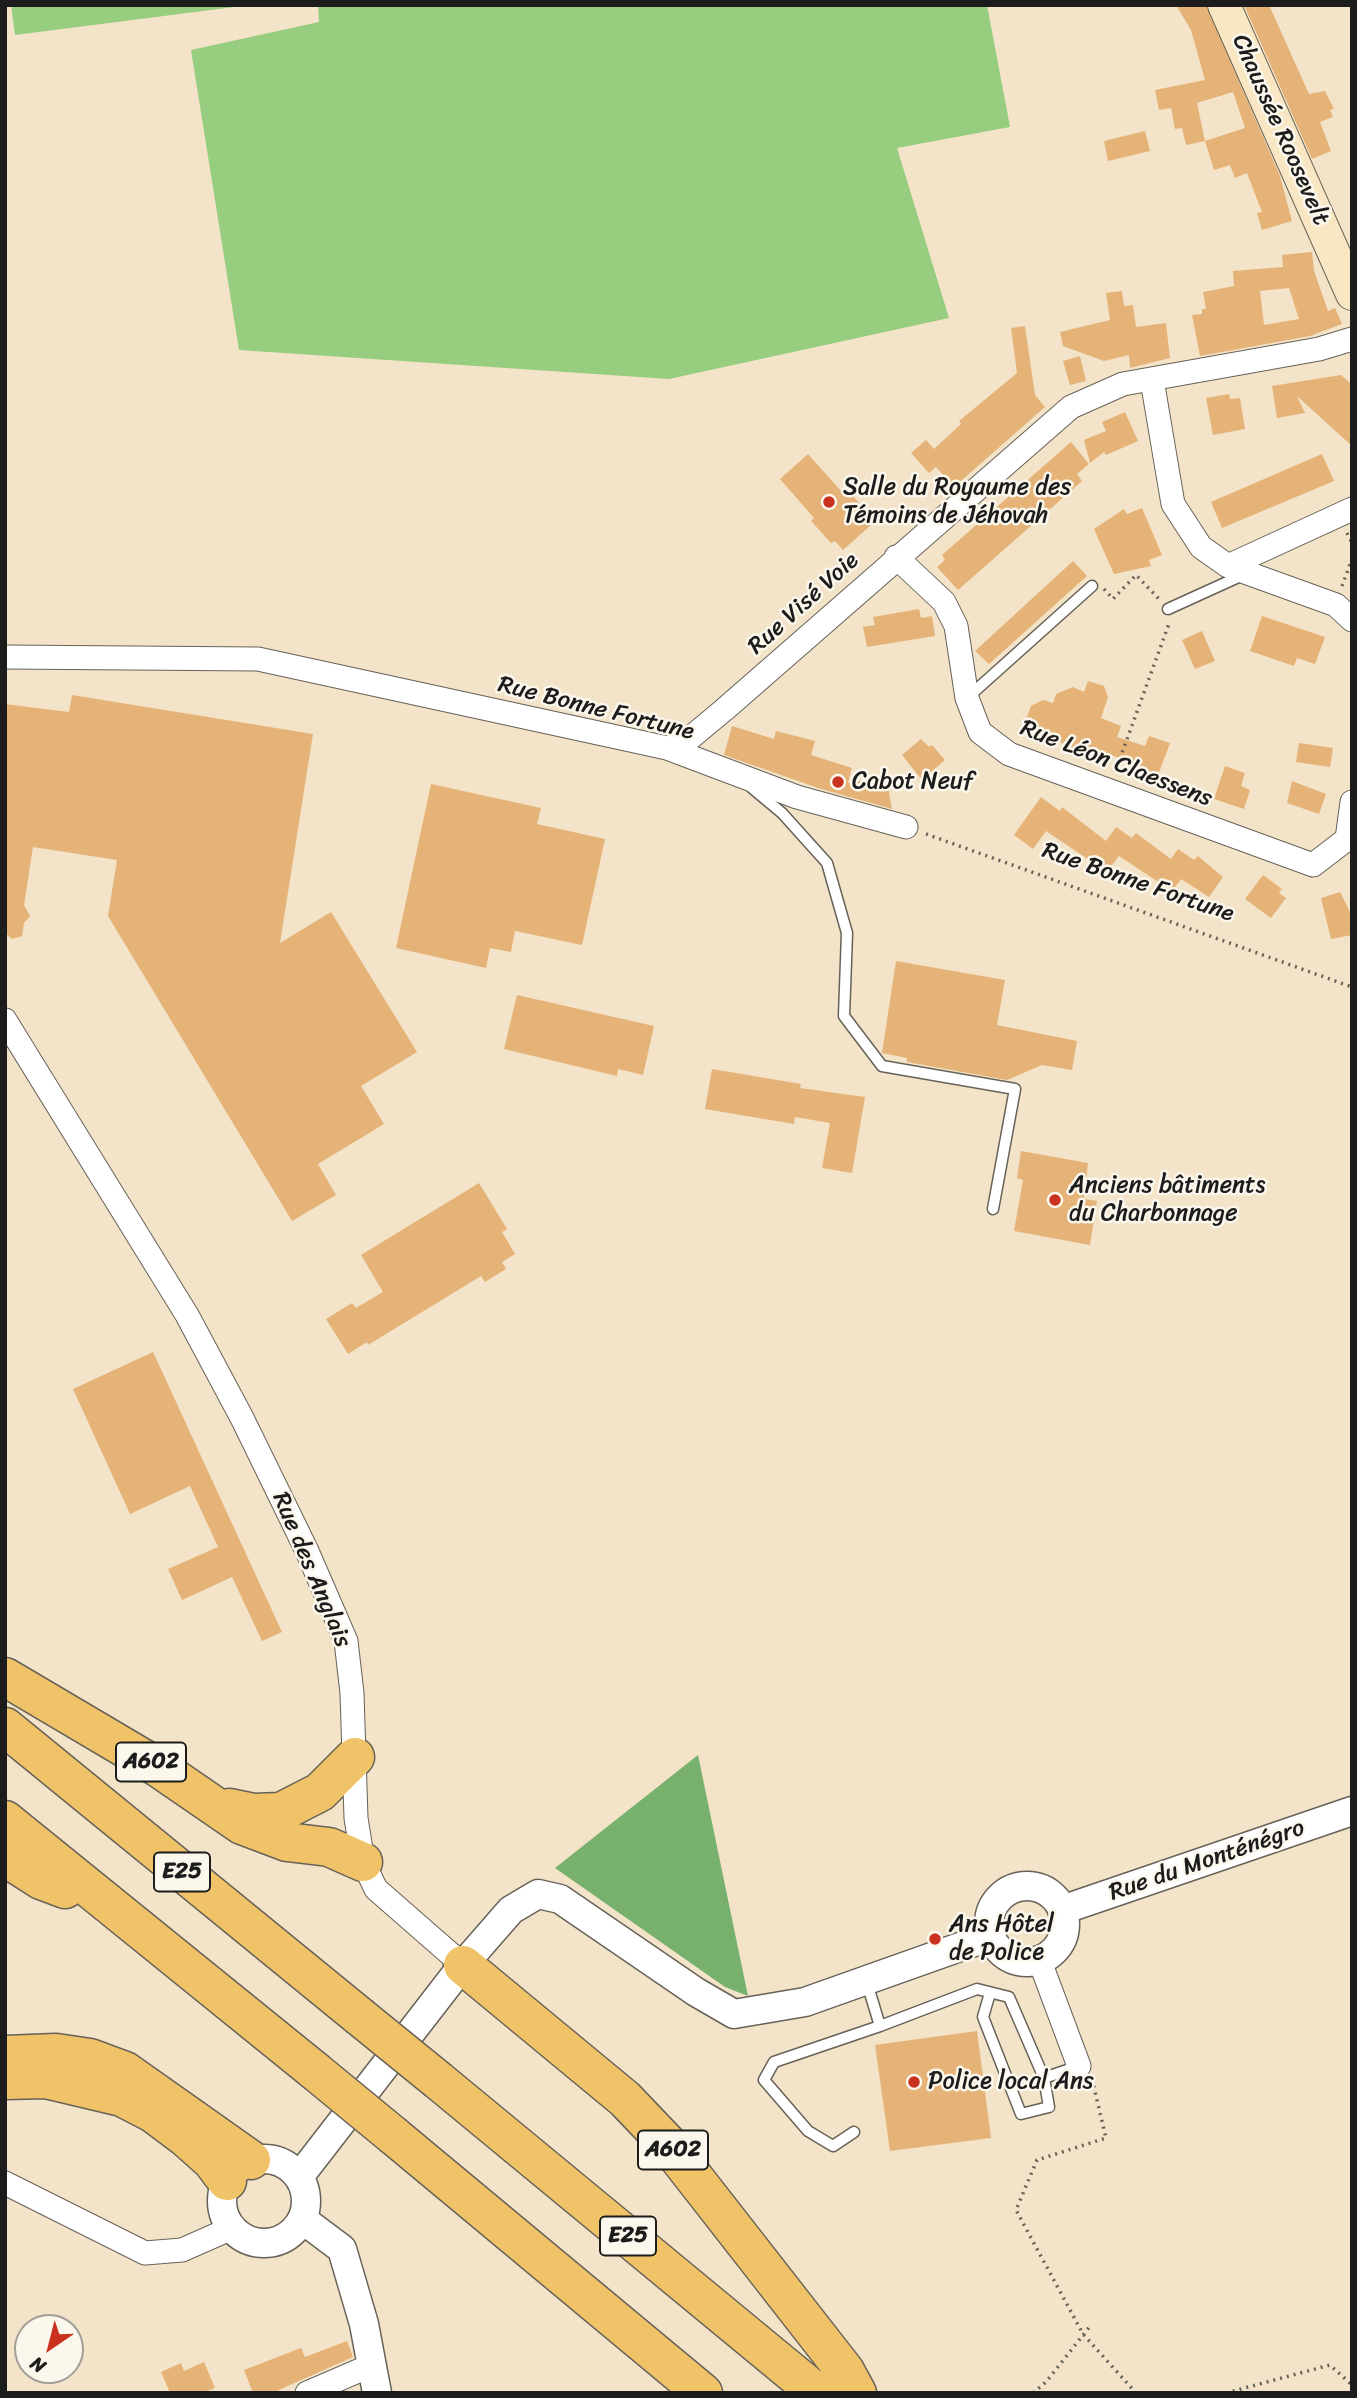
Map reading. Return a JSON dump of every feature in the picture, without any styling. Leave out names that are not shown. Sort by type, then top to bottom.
[{"type":"highway","name":"A602","points":[[5,1677],[159,1768],[242,1825],[288,1842],[328,1847],[363,1862]]},
{"type":"highway","name":"E25","points":[[5,1727],[817,2393]]},
{"type":"highway","name":"A602","points":[[215,1804],[254,1813],[281,1812],[320,1792],[355,1757]]},
{"type":"highway","points":[[5,1820],[315,2071],[703,2393]]},
{"type":"highway","points":[[5,1857],[41,1880],[111,1906]]},
{"type":"highway","name":"A602","points":[[463,1965],[625,2099],[667,2143],[845,2371],[857,2393]]},
{"type":"highway","points":[[5,2054],[56,2053],[90,2058],[125,2071],[239,2170]]},
{"type":"highway","points":[[5,2080],[46,2080],[122,2098],[153,2113],[212,2161],[239,2170]]},
{"type":"main road","name":"Chaussée Roosevelt","points":[[1224,5],[1352,294]]},
{"type":"street","name":"Rue Visé Voie","points":[[667,748],[698,732],[1071,407],[1123,384],[1319,349],[1352,339]]},
{"type":"street","points":[[1152,380],[1173,504],[1201,547],[1237,570],[1344,612]]},
{"type":"street","points":[[1237,570],[1352,509]]},
{"type":"street","name":"Rue Léon Claessens","points":[[896,557],[944,602],[956,626],[967,698],[980,732],[1009,754],[1313,865],[1347,839],[1352,802]]},
{"type":"street","name":"Rue Bonne Fortune","points":[[5,657],[258,659],[667,748],[797,797],[906,827]]},
{"type":"street","name":"Rue des Anglais","points":[[5,1020],[187,1315],[242,1418],[307,1550],[346,1642],[355,1757],[356,1818],[363,1862],[376,1889],[463,1965]]},
{"type":"street","name":"Rue du Monténégro","points":[[1062,1910],[1352,1811]]},
{"type":"street","points":[[1024,1885],[1045,1891],[1062,1910],[1065,1928],[1061,1941],[1055,1950],[1039,1959],[1020,1961],[1007,1956],[991,1936],[989,1919],[992,1907],[1011,1889],[1024,1885]]},
{"type":"street","points":[[299,2177],[463,1965],[512,1910],[538,1894],[560,1899],[696,1992],[734,2014],[805,2002],[991,1936]]},
{"type":"street","points":[[1039,1959],[1078,2062]]},
{"type":"street","points":[[275,2160],[288,2166],[299,2177],[305,2191],[306,2205],[302,2219],[285,2237],[271,2243],[257,2242],[232,2228],[223,2210],[239,2170],[275,2160]]},
{"type":"street","points":[[5,2183],[145,2253],[182,2250],[232,2228]]},
{"type":"street","points":[[302,2219],[342,2249],[364,2324],[374,2379],[307,2393]]},
{"type":"lane","points":[[1168,609],[1237,570]]},
{"type":"lane","points":[[967,698],[1091,586]]},
{"type":"lane","points":[[740,777],[782,813],[827,863],[848,933],[844,1016],[882,1066],[1015,1089],[993,1209]]},
{"type":"lane","points":[[867,1980],[880,2026]]},
{"type":"lane","points":[[854,2132],[833,2146],[808,2131],[764,2080],[774,2062],[880,2026],[976,1989],[1009,1997],[1044,2078],[1049,2107],[1021,2114],[983,2017],[990,1993]]},
{"type":"lane","points":[[1044,2078],[1078,2062]]},
{"type":"path","points":[[1344,612],[1352,559]]},
{"type":"path","points":[[1091,586],[1099,583],[1112,599],[1136,576],[1168,609],[1171,617],[1108,792]]},
{"type":"path","name":"Rue Bonne Fortune","points":[[906,827],[1352,988]]},
{"type":"path","points":[[1078,2062],[1094,2083],[1106,2138],[1037,2160],[1016,2210],[1083,2334],[1136,2393]]},
{"type":"path","points":[[1033,2393],[1046,2382],[1091,2325]]},
{"type":"path","points":[[1226,2393],[1330,2365],[1352,2385]]},
{"type":"green space","points":[[11,5],[250,5],[15,35]]},
{"type":"green space","points":[[318,5],[987,5],[1010,127],[897,148],[949,318],[669,379],[239,350],[191,50],[319,22]]},
{"type":"green space","points":[[698,1755],[748,1996],[725,1987],[555,1868]]},
{"type":"building","points":[[1176,5],[1206,5],[1280,176],[1292,221],[1262,230],[1257,213],[1262,212],[1247,173],[1235,178],[1230,165],[1214,170],[1205,141],[1186,145],[1182,128],[1175,129],[1171,108],[1159,110],[1155,90],[1205,80],[1191,30]],"holes":[[[1233,92],[1245,128],[1205,141],[1197,103]]]},
{"type":"building","points":[[1244,5],[1269,5],[1309,94],[1325,91],[1334,109],[1330,110],[1333,117],[1320,122],[1331,151],[1312,159]]},
{"type":"building","points":[[1145,131],[1150,151],[1108,161],[1104,141]]},
{"type":"building","points":[[1312,252],[1314,271],[1328,311],[1335,308],[1342,324],[1310,336],[1200,356],[1192,315],[1202,314],[1202,309],[1206,309],[1203,292],[1234,286],[1233,271],[1283,267],[1282,255]],"holes":[[[1289,288],[1299,319],[1264,325],[1260,291]]]},
{"type":"building","points":[[1122,291],[1124,306],[1133,305],[1136,327],[1166,323],[1170,358],[1130,368],[1129,355],[1104,361],[1063,346],[1060,332],[1110,320],[1106,293]]},
{"type":"building","points":[[1025,326],[1035,395],[1045,407],[954,487],[936,467],[929,473],[911,453],[926,440],[934,449],[961,424],[959,421],[1017,373],[1011,328]]},
{"type":"building","points":[[1080,356],[1086,381],[1070,385],[1063,361]]},
{"type":"building","points":[[1341,375],[1352,385],[1352,446],[1297,396],[1305,413],[1277,418],[1272,386]]},
{"type":"building","points":[[1229,394],[1230,399],[1240,398],[1245,429],[1213,435],[1206,398]]},
{"type":"building","points":[[1125,412],[1138,441],[1106,455],[1104,452],[1090,463],[1084,440],[1106,431],[1102,422]]},
{"type":"building","points":[[1071,442],[1089,464],[1077,474],[1082,481],[958,590],[937,567],[945,560],[942,555]]},
{"type":"building","name":"Salle du Royaume des Témoins de Jéhovah","points":[[808,454],[842,492],[847,489],[866,511],[863,515],[871,525],[843,550],[835,541],[831,543],[811,521],[814,518],[780,479]]},
{"type":"building","points":[[1322,454],[1334,481],[1222,528],[1211,502]]},
{"type":"building","points":[[1142,508],[1162,555],[1149,560],[1151,566],[1114,574],[1094,529],[1124,509],[1127,514]]},
{"type":"building","points":[[1073,561],[1087,576],[989,664],[975,651]]},
{"type":"building","points":[[919,609],[921,618],[932,616],[935,636],[867,647],[863,627],[875,625],[873,617]]},
{"type":"building","points":[[1262,616],[1325,637],[1315,664],[1297,658],[1294,666],[1250,651]]},
{"type":"building","points":[[1202,631],[1215,661],[1195,669],[1182,640]]},
{"type":"building","points":[[1088,681],[1104,686],[1108,697],[1101,718],[1121,726],[1117,737],[1145,746],[1149,736],[1170,743],[1157,778],[1139,772],[1140,766],[1111,755],[1109,761],[1023,728],[1031,706],[1043,700],[1053,703],[1056,694],[1073,687],[1084,692]]},
{"type":"building","points":[[72,695],[313,734],[280,943],[331,912],[417,1052],[361,1086],[384,1124],[318,1164],[336,1195],[292,1221],[108,916],[117,860],[33,847],[24,905],[30,916],[24,923],[22,936],[12,939],[5,933],[5,704],[69,712]]},
{"type":"building","points":[[732,726],[774,739],[776,731],[815,741],[811,755],[852,768],[848,783],[886,776],[892,809],[818,788],[724,755]]},
{"type":"building","points":[[921,739],[929,747],[932,745],[945,760],[922,780],[902,755]]},
{"type":"building","points":[[1299,743],[1333,748],[1330,767],[1296,762]]},
{"type":"building","points":[[1225,766],[1245,773],[1241,786],[1250,790],[1244,809],[1214,799]]},
{"type":"building","points":[[1292,781],[1326,794],[1319,814],[1287,803]]},
{"type":"building","points":[[431,784],[541,808],[537,824],[605,839],[582,945],[515,931],[511,952],[490,948],[486,968],[396,948]]},
{"type":"building","points":[[1041,797],[1060,811],[1062,807],[1106,841],[1116,827],[1132,838],[1136,833],[1171,859],[1178,849],[1194,860],[1198,856],[1223,877],[1209,897],[1181,879],[1172,891],[1119,856],[1107,872],[1046,831],[1033,849],[1014,835]]},
{"type":"building","points":[[1263,875],[1282,889],[1279,893],[1286,898],[1271,918],[1245,899]]},
{"type":"building","points":[[1340,892],[1352,916],[1352,935],[1331,939],[1321,898]]},
{"type":"building","points":[[896,961],[1005,980],[997,1025],[1077,1041],[1072,1070],[1042,1065],[1007,1080],[907,1062],[907,1058],[882,1053]]},
{"type":"building","points":[[517,995],[654,1026],[643,1075],[618,1069],[617,1076],[504,1049]]},
{"type":"building","points":[[712,1069],[801,1084],[800,1088],[865,1097],[852,1173],[822,1168],[830,1123],[795,1117],[794,1124],[705,1109]]},
{"type":"building","name":"Anciens bâtiments du Charbonnage","points":[[1021,1151],[1088,1163],[1084,1199],[1097,1201],[1090,1245],[1014,1231],[1023,1180],[1017,1178]]},
{"type":"building","points":[[479,1183],[507,1229],[502,1232],[515,1254],[502,1262],[506,1269],[485,1282],[481,1276],[368,1345],[367,1342],[348,1354],[326,1319],[352,1303],[356,1308],[383,1292],[361,1255]]},
{"type":"building","points":[[153,1352],[282,1632],[262,1641],[232,1577],[182,1600],[168,1569],[218,1547],[190,1486],[130,1514],[73,1389]]},
{"type":"building","points":[[977,2031],[991,2138],[890,2151],[875,2045]]},
{"type":"building","points":[[347,2341],[353,2357],[272,2393],[253,2393],[244,2370],[301,2348],[305,2357]]},
{"type":"building","points":[[204,2362],[215,2388],[203,2393],[170,2393],[161,2372],[181,2363],[184,2371]]},
{"type":"place","name":"Salle du Royaume des Témoins de Jéhovah","points":[[829,502]]},
{"type":"place","name":"Cabot Neuf","points":[[838,782]]},
{"type":"place","name":"Anciens bâtiments du Charbonnage","points":[[1055,1200]]},
{"type":"place","name":"Ans Hôtel de Police","points":[[935,1939]]},
{"type":"place","name":"Police local Ans","points":[[914,2082]]}]
